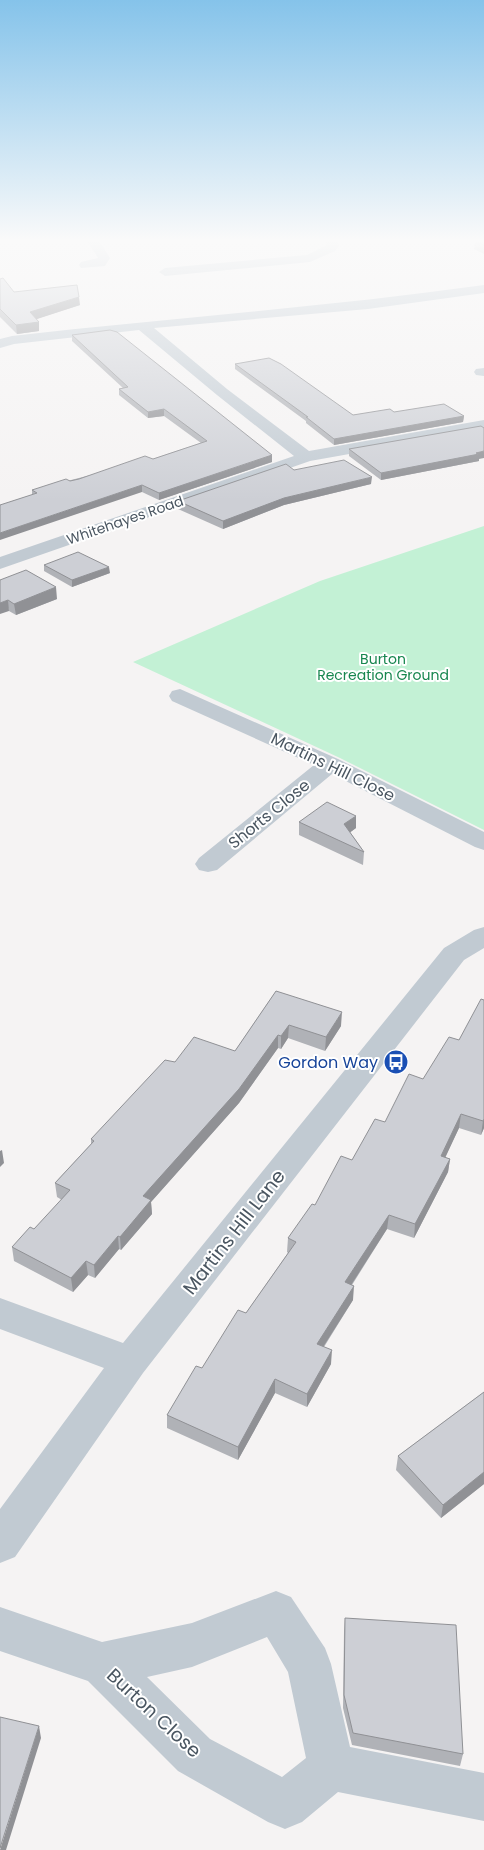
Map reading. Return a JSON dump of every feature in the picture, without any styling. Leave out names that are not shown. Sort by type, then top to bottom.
[{"type":"street","points":[[1,328],[6,342],[122,328]]},
{"type":"street","points":[[145,328],[222,392],[306,457]]},
{"type":"street","name":"Whitehayes Road","points":[[0,563],[306,457],[484,426]]},
{"type":"street","name":"Martins Hill Close","points":[[180,696],[330,764],[484,842]]},
{"type":"street","name":"Shorts Close","points":[[208,864],[330,764]]},
{"type":"street","name":"Martins Hill Lane","points":[[0,1543],[130,1362],[454,954],[483,938]]},
{"type":"street","points":[[0,1313],[130,1362]]},
{"type":"street","name":"Burton Close","points":[[0,1629],[102,1664],[194,1755],[285,1805],[331,1767],[309,1664],[276,1612],[192,1645],[102,1664]]},
{"type":"street","points":[[331,1767],[484,1796]]},
{"type":"green space","name":"Burton Recreation Ground","points":[[484,526],[484,830],[340,758],[133,662],[320,581]]},
{"type":"building","points":[[110,330],[117,332],[272,455],[159,493],[142,485],[0,533],[0,505],[37,493],[32,490],[66,479],[70,481],[79,479],[145,456],[153,459],[207,441],[164,409],[148,412],[119,389],[128,387],[72,335]]},
{"type":"building","points":[[269,358],[281,364],[353,415],[390,409],[394,412],[444,404],[464,416],[334,439],[306,417],[308,417],[235,364]]},
{"type":"building","points":[[481,426],[484,428],[484,451],[476,453],[479,454],[381,473],[349,449]]},
{"type":"building","points":[[344,460],[372,477],[284,498],[223,521],[178,501],[286,464],[294,470]]},
{"type":"building","points":[[78,552],[109,567],[72,580],[44,565]]},
{"type":"building","points":[[26,570],[56,587],[14,604],[8,600],[0,603],[0,580]]},
{"type":"building","points":[[327,802],[356,816],[344,824],[364,852],[299,822]]},
{"type":"building","points":[[276,991],[342,1012],[326,1037],[289,1025],[281,1036],[278,1035],[239,1089],[143,1196],[151,1200],[94,1265],[86,1261],[71,1278],[12,1247],[30,1227],[34,1229],[70,1190],[55,1183],[94,1141],[91,1139],[165,1060],[175,1062],[194,1037],[235,1051]]},
{"type":"building","points":[[481,999],[484,1000],[484,1119],[483,1121],[461,1114],[441,1156],[450,1159],[415,1224],[389,1215],[345,1282],[354,1286],[317,1344],[332,1350],[307,1394],[275,1379],[238,1447],[167,1415],[196,1366],[202,1368],[238,1310],[246,1313],[296,1242],[288,1238],[312,1204],[315,1205],[341,1156],[352,1160],[375,1119],[385,1122],[409,1074],[423,1079],[449,1037],[459,1040]]},
{"type":"building","points":[[484,1392],[484,1472],[443,1505],[398,1456]]},
{"type":"building","points":[[345,1618],[456,1625],[463,1754],[353,1733],[344,1695]]},
{"type":"building","points":[[0,1717],[39,1726],[0,1848]]},
{"type":"place","name":"Gordon Way","points":[[396,1062]]}]
